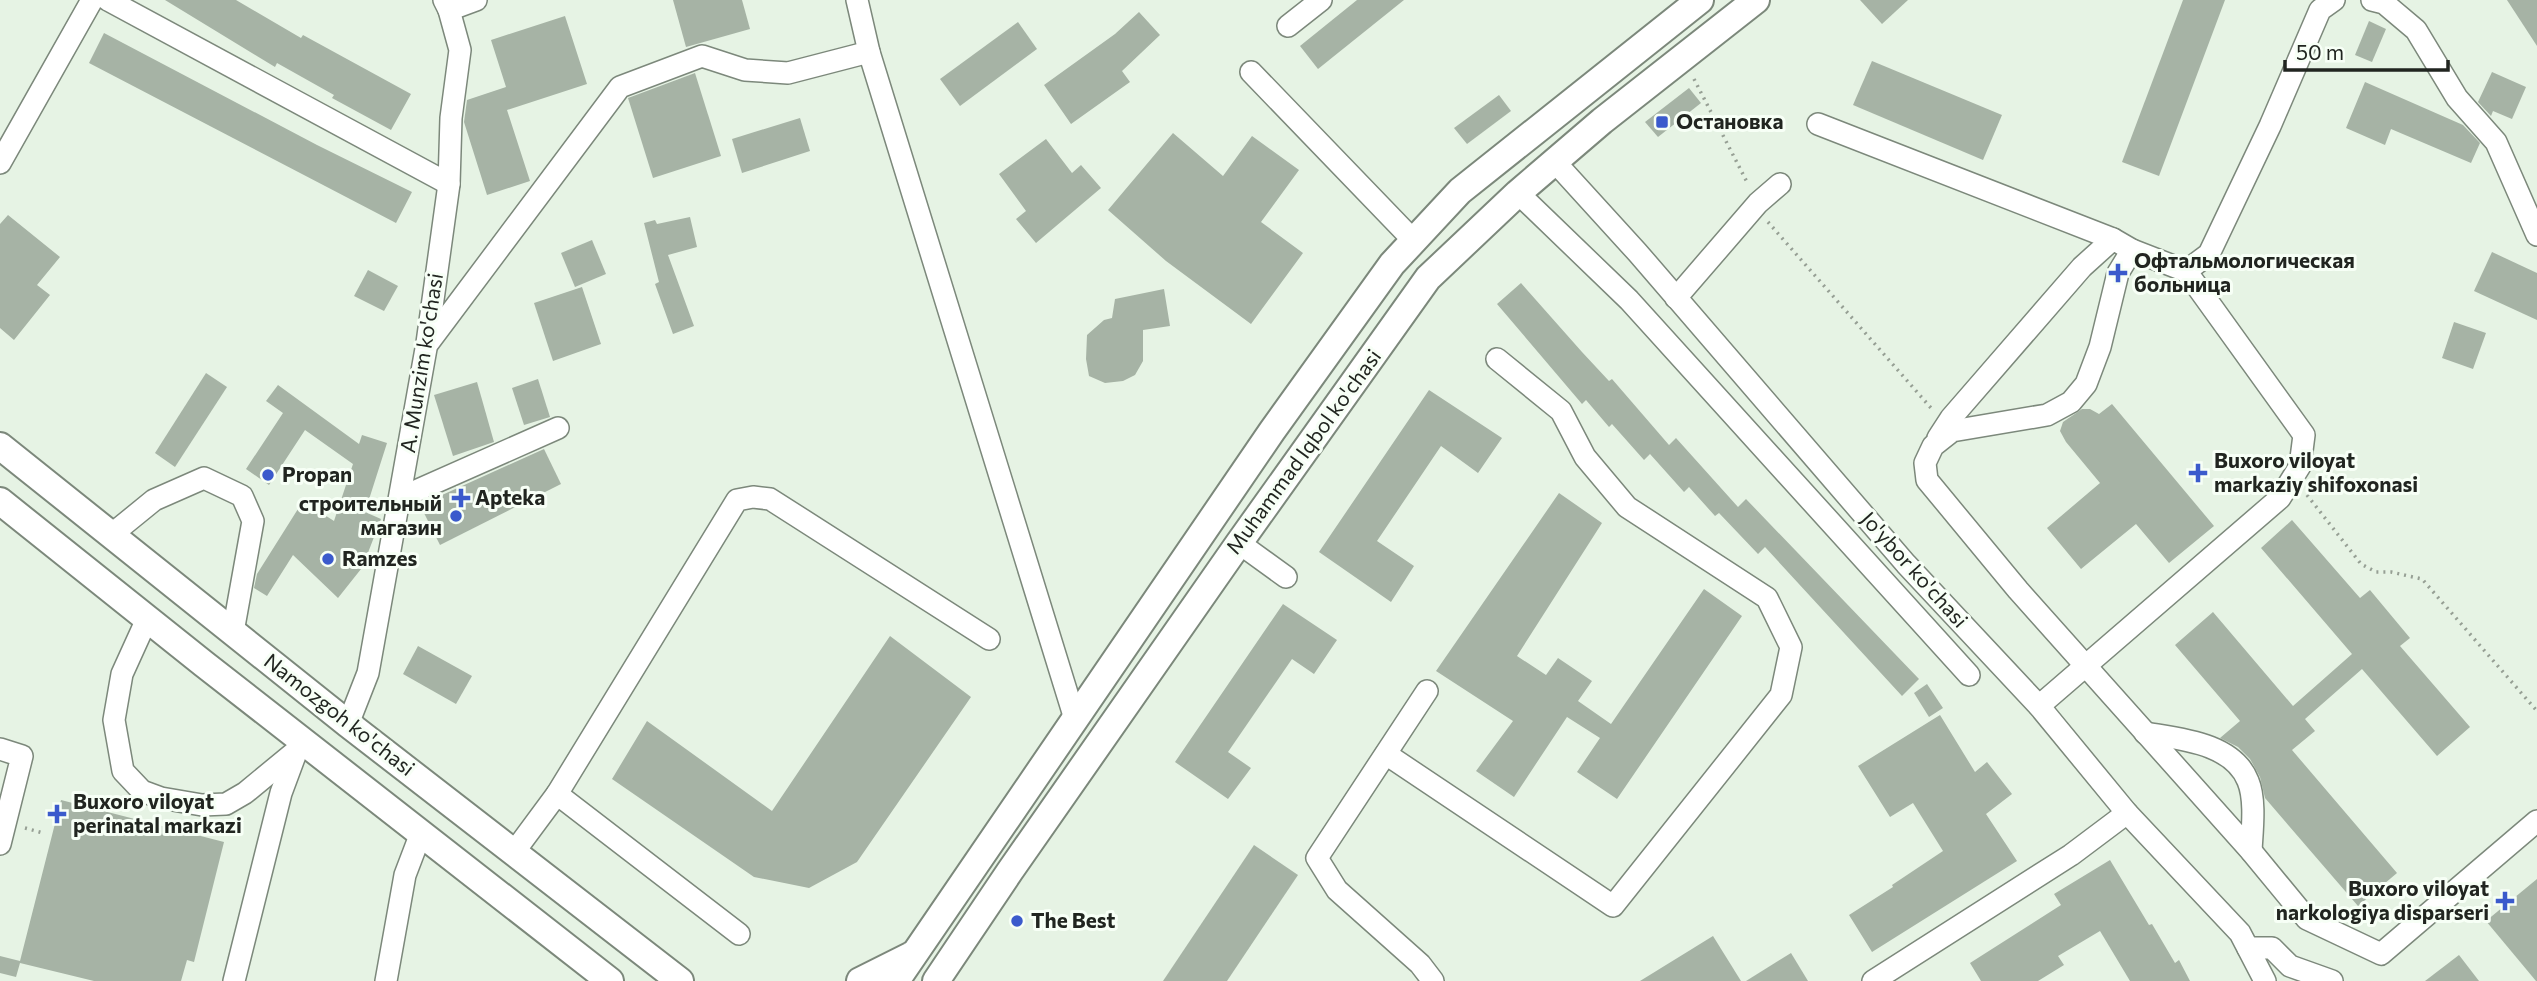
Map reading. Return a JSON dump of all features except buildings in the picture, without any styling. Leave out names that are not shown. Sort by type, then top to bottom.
[{"type":"main road","name":"Muhammad Iqbol ko'chasi","points":[[896,981],[1272,430],[1392,264],[1460,191],[1700,0]]},
{"type":"main road","name":"Muhammad Iqbol ko'chasi","points":[[936,981],[1239,543],[1428,278],[1518,193],[1602,121],[1756,0]]},
{"type":"main road","name":"Namozgoh ko'chasi","points":[[0,446],[348,724],[680,981]]},
{"type":"main road","name":"Namozgoh ko'chasi","points":[[0,501],[300,746],[421,834],[610,981]]},
{"type":"main road","points":[[860,981],[913,954]]},
{"type":"street","points":[[0,163],[92,0]]},
{"type":"street","points":[[108,0],[449,184]]},
{"type":"street","points":[[447,5],[476,0]]},
{"type":"street","points":[[857,0],[869,52],[1075,719]]},
{"type":"street","points":[[1288,26],[1321,0]]},
{"type":"street","points":[[2186,271],[2209,254],[2270,126],[2320,10],[2334,0]]},
{"type":"street","points":[[2372,0],[2385,3],[2416,30],[2457,98],[2496,142],[2537,235]]},
{"type":"street","name":"A. Munzim ko'chasi","points":[[348,724],[368,673],[427,344],[449,184],[451,118],[460,50],[447,5]]},
{"type":"street","points":[[427,344],[620,87],[702,57],[745,69],[788,73],[869,52]]},
{"type":"street","points":[[1251,72],[1413,240]]},
{"type":"street","points":[[1818,124],[2113,239],[2186,271],[2304,435],[2300,466],[2280,498],[2039,706]]},
{"type":"street","name":"Jo'ybor ko'chasi","points":[[1555,162],[1906,564],[2039,706],[2127,813],[2240,933],[2265,981]]},
{"type":"street","points":[[1676,298],[1758,203],[1780,184]]},
{"type":"street","points":[[1518,193],[1629,300],[1969,675]]},
{"type":"street","points":[[2113,239],[2082,267],[1946,426],[1926,463],[1927,480],[2018,590],[2251,851],[2307,919],[2381,954],[2537,821]]},
{"type":"street","points":[[1933,446],[1952,431],[2047,415],[2071,402],[2086,384],[2100,347],[2118,273],[2133,250]]},
{"type":"street","points":[[1386,754],[1613,906],[1782,695],[1791,647],[1767,598],[1628,508],[1585,457],[1561,411],[1497,359]]},
{"type":"street","points":[[400,498],[558,428]]},
{"type":"street","points":[[111,534],[155,500],[204,478],[243,496],[253,521],[233,632]]},
{"type":"street","points":[[514,852],[558,794],[737,500],[753,497],[770,499],[989,639]]},
{"type":"street","points":[[1239,543],[1286,577]]},
{"type":"street","points":[[147,619],[122,674],[114,720],[123,771],[142,791],[161,798],[202,805],[226,804],[245,793],[300,746]]},
{"type":"street","points":[[1427,691],[1317,858],[1338,890],[1420,964],[1433,981]]},
{"type":"street","points":[[2145,733],[2201,743],[2230,757],[2248,780],[2253,815],[2251,851]]},
{"type":"street","points":[[234,981],[281,793],[300,746]]},
{"type":"street","points":[[0,749],[22,756],[0,844]]},
{"type":"street","points":[[558,794],[739,934]]},
{"type":"street","points":[[1872,981],[2071,855],[2127,813]]},
{"type":"street","points":[[386,981],[405,875],[421,834]]},
{"type":"street","points":[[2248,948],[2272,948],[2290,966],[2332,981]]},
{"type":"path","points":[[1690,71],[1765,219],[1946,426]]},
{"type":"path","points":[[2293,476],[2361,564],[2376,572],[2391,572],[2422,579],[2537,711]]},
{"type":"place","name":"Остановка","points":[[1662,122]]},
{"type":"place","name":"Офтальмологическая больница","points":[[2118,273]]},
{"type":"place","name":"Buxoro viloyat markaziy shifoxonasi","points":[[2198,473]]},
{"type":"place","name":"Propan","points":[[268,475]]},
{"type":"place","name":"Apteka","points":[[461,498]]},
{"type":"place","name":"строительный магазин","points":[[456,516]]},
{"type":"place","name":"Ramzes","points":[[328,559]]},
{"type":"place","name":"Buxoro viloyat perinatal markazi","points":[[57,814]]},
{"type":"place","name":"Buxoro viloyat narkologiya disparseri","points":[[2505,901]]},
{"type":"place","name":"The Best","points":[[1017,921]]}]
